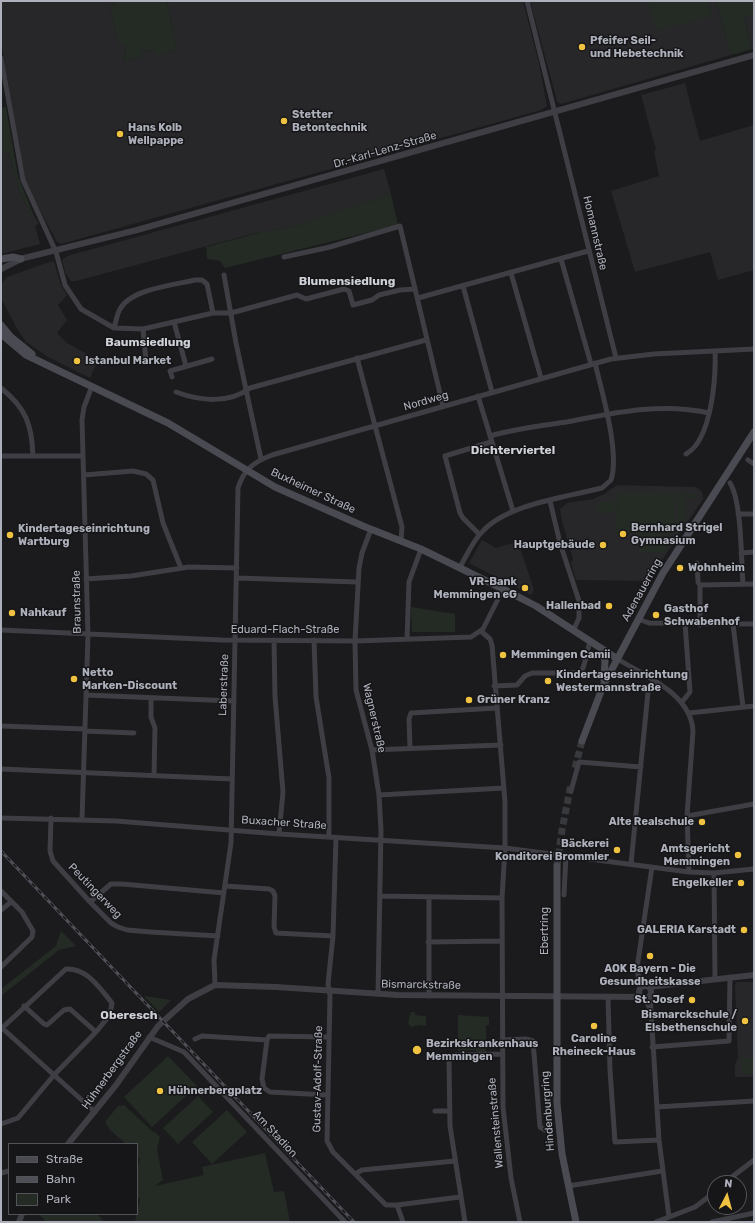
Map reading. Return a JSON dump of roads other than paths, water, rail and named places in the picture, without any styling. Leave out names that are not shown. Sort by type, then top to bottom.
[{"type":"main road","points":[[1,259],[13,257],[21,259]]},
{"type":"main road","name":"Buxheimer Straße","points":[[1,325],[11,337],[47,364]]},
{"type":"main road","name":"Buxheimer Straße","points":[[1,334],[19,350],[168,423],[291,495],[421,549],[503,589],[574,629],[616,658]]},
{"type":"main road","name":"Adenauerring","points":[[616,658],[663,573],[754,432]]},
{"type":"main road","points":[[601,648],[605,660],[602,686]]},
{"type":"main road","points":[[582,741],[602,686],[616,658]]},
{"type":"main road","name":"Ebertring","points":[[557,866],[557,997]]},
{"type":"main road","name":"Hindenburgring","points":[[557,997],[557,1103],[562,1154],[576,1222]]},
{"type":"street","name":"Homannstraße","points":[[527,1],[588,251],[616,358]]},
{"type":"street","name":"Dr.-Karl-Lenz-Straße","points":[[1,262],[56,252],[754,55]]},
{"type":"street","points":[[1,58],[23,180],[56,252],[65,285],[81,309],[114,328],[143,329],[213,313],[231,313],[297,295],[306,299],[344,289],[349,291],[353,304],[372,300],[386,293],[415,289]]},
{"type":"street","points":[[284,257],[330,246],[400,226],[443,406]]},
{"type":"street","points":[[418,298],[588,251]]},
{"type":"street","name":"Dr.-Karl-Lenz-Straße","points":[[1,269],[21,259]]},
{"type":"street","points":[[460,567],[480,534],[496,519],[513,510],[602,488],[611,480],[613,469],[608,414],[561,259]]},
{"type":"street","points":[[511,272],[541,378]]},
{"type":"street","points":[[224,274],[246,391],[261,459]]},
{"type":"street","points":[[114,328],[120,309],[130,298],[145,292],[195,280],[202,280],[207,284],[213,313]]},
{"type":"street","points":[[462,286],[492,392]]},
{"type":"street","points":[[174,322],[186,366]]},
{"type":"street","points":[[143,329],[146,360]]},
{"type":"street","points":[[176,392],[196,398],[214,400],[236,396],[250,388],[426,340]]},
{"type":"street","name":"Nordweg","points":[[246,470],[261,459],[541,378],[616,358],[754,349]]},
{"type":"street","points":[[686,454],[697,444],[709,413],[715,382],[715,351]]},
{"type":"street","points":[[357,358],[402,527],[401,541]]},
{"type":"street","points":[[172,377],[170,371],[212,359]]},
{"type":"street","name":"Braunstraße","points":[[82,819],[88,635],[83,411],[92,386]]},
{"type":"street","points":[[1,388],[23,410],[30,429],[33,456]]},
{"type":"street","points":[[478,396],[513,510]]},
{"type":"street","points":[[490,436],[508,431],[608,414],[658,408],[709,413]]},
{"type":"street","points":[[480,534],[460,513],[445,456],[491,442]]},
{"type":"street","points":[[1,456],[83,456]]},
{"type":"street","points":[[748,460],[754,464]]},
{"type":"street","name":"Laberstraße","points":[[215,985],[214,960],[226,886],[232,829],[233,701],[236,640],[238,488],[246,470]]},
{"type":"street","points":[[84,475],[133,471],[141,472],[150,477],[156,489],[165,530],[181,568]]},
{"type":"street","points":[[730,483],[735,492],[738,514],[743,584]]},
{"type":"street","points":[[550,501],[560,543],[579,601],[578,618],[574,629]]},
{"type":"street","points":[[738,514],[754,514]]},
{"type":"street","name":"Wagnerstraße","points":[[371,529],[360,558],[355,641],[356,690],[372,750],[379,795],[382,840],[378,994]]},
{"type":"street","points":[[407,639],[409,582],[421,549]]},
{"type":"street","points":[[741,553],[754,552]]},
{"type":"street","points":[[697,563],[698,582],[700,585],[700,624]]},
{"type":"street","points":[[86,579],[131,576],[181,568],[237,568]]},
{"type":"street","points":[[237,578],[358,582]]},
{"type":"street","points":[[700,585],[754,584]]},
{"type":"street","points":[[482,632],[503,589]]},
{"type":"street","points":[[638,618],[649,623],[754,624]]},
{"type":"street","points":[[682,702],[690,692],[685,623]]},
{"type":"street","points":[[733,624],[743,707]]},
{"type":"street","name":"Eduard-Flach-Straße","points":[[1,630],[88,635],[236,640],[355,641],[471,637],[482,632]]},
{"type":"street","name":"Wallensteinstraße","points":[[482,632],[491,642],[504,788],[505,848],[502,898],[501,1054],[505,1125],[512,1186],[520,1222]]},
{"type":"street","points":[[274,640],[275,697],[283,792],[279,834]]},
{"type":"street","points":[[314,640],[316,697],[330,778],[329,837]]},
{"type":"street","points":[[494,686],[517,685],[525,676],[532,673],[580,673],[586,650],[591,641]]},
{"type":"street","points":[[616,658],[653,681],[682,702],[689,713],[693,731],[687,816],[689,872]]},
{"type":"street","points":[[631,864],[648,692],[653,681]]},
{"type":"street","points":[[86,695],[233,701]]},
{"type":"street","points":[[151,698],[151,717],[155,728],[154,775]]},
{"type":"street","points":[[689,713],[754,706]]},
{"type":"street","points":[[410,748],[409,719],[411,713],[497,708]]},
{"type":"street","points":[[1,726],[134,733]]},
{"type":"street","points":[[372,750],[501,745]]},
{"type":"street","points":[[571,791],[579,762],[641,767]]},
{"type":"street","points":[[1,769],[232,779]]},
{"type":"street","points":[[379,795],[504,788]]},
{"type":"street","points":[[687,816],[754,804]]},
{"type":"street","name":"Buxacher Straße","points":[[1,818],[82,819],[232,829],[279,834],[505,848],[689,872],[714,873],[754,870]]},
{"type":"street","name":"Peutingerweg","points":[[51,818],[50,856],[111,924],[127,930],[218,936]]},
{"type":"street","name":"Gustav-Adolf-Straße","points":[[336,837],[329,991],[327,1141],[333,1152],[381,1201],[389,1206],[397,1205]]},
{"type":"street","points":[[564,895],[566,855]]},
{"type":"street","points":[[652,867],[637,962],[638,975],[650,1009],[659,1140],[669,1217]]},
{"type":"street","points":[[714,873],[715,979],[754,975]]},
{"type":"street","points":[[90,902],[111,884],[224,892]]},
{"type":"street","points":[[226,886],[269,889],[273,891],[275,896],[274,927],[276,933],[332,936]]},
{"type":"street","points":[[1,891],[22,912],[33,931],[32,937],[1,967]]},
{"type":"street","points":[[380,896],[502,898]]},
{"type":"street","points":[[429,898],[429,996]]},
{"type":"street","points":[[1,910],[12,902]]},
{"type":"street","points":[[428,942],[502,941]]},
{"type":"street","points":[[1,1124],[18,1118],[54,1075],[96,1032],[110,1015],[112,1003],[83,971],[76,968],[66,969],[1,1028],[54,1075],[95,1112]]},
{"type":"street","points":[[652,1047],[729,1041],[730,977]]},
{"type":"street","name":"Bismarckstraße","points":[[215,985],[246,985],[429,996],[608,997],[627,996],[645,992],[663,985],[715,979]]},
{"type":"street","name":"Hühnerbergstraße","points":[[69,1143],[95,1112],[149,1037],[180,1006],[202,991],[215,985]]},
{"type":"street","points":[[608,997],[610,1070],[615,1142],[659,1140]]},
{"type":"street","points":[[24,1006],[47,1025],[64,1010],[70,1009],[96,1032]]},
{"type":"street","points":[[327,1095],[275,1092],[266,1090],[262,1079],[266,1040],[271,1035],[328,1037]]},
{"type":"street","points":[[195,1039],[204,1036],[266,1040]]},
{"type":"street","name":"Am Stadion","points":[[149,1037],[158,1042],[175,1046],[184,1052],[345,1222]]},
{"type":"street","points":[[502,1040],[526,1039],[533,1041],[540,1127],[545,1130]]},
{"type":"street","points":[[465,1222],[460,1197],[449,1111],[450,1061],[451,1057],[455,1055],[501,1054]]},
{"type":"street","points":[[657,1107],[754,1101]]},
{"type":"street","points":[[435,1111],[449,1111]]},
{"type":"street","points":[[734,1175],[754,1160]]},
{"type":"street","points":[[355,1174],[362,1170],[455,1161]]},
{"type":"street","points":[[568,1186],[662,1171]]},
{"type":"street","points":[[403,1222],[397,1205],[460,1197]]},
{"type":"street","points":[[656,1222],[662,1221],[694,1206],[707,1197]]},
{"type":"street","points":[[712,1222],[754,1213]]},
{"type":"tunnel","points":[[575,768],[582,741]]},
{"type":"tunnel","points":[[557,866],[571,784]]},
{"type":"railway","points":[[1,851],[354,1222]]},
{"type":"place","name":"Pfeifer Seil- und Hebetechnik","points":[[582,47]]},
{"type":"place","name":"Stetter Betontechnik","points":[[284,121]]},
{"type":"place","name":"Hans Kolb Wellpappe","points":[[120,134]]},
{"type":"place","name":"Istanbul Market","points":[[77,361]]},
{"type":"place","name":"Bernhard Strigel Gymnasium","points":[[623,534]]},
{"type":"place","name":"Kindertageseinrichtung Wartburg","points":[[10,535]]},
{"type":"place","name":"Hauptgebäude","points":[[603,545]]},
{"type":"place","name":"Wohnheim","points":[[680,568]]},
{"type":"place","name":"VR-Bank Memmingen eG","points":[[525,588]]},
{"type":"place","name":"Hallenbad","points":[[609,606]]},
{"type":"place","name":"Nahkauf","points":[[12,613]]},
{"type":"place","name":"Gasthof Schwabenhof","points":[[656,615]]},
{"type":"place","name":"Memmingen Camii","points":[[503,655]]},
{"type":"place","name":"Netto Marken-Discount","points":[[74,679]]},
{"type":"place","name":"Kindertageseinrichtung Westermannstraße","points":[[548,681]]},
{"type":"place","name":"Grüner Kranz","points":[[469,700]]},
{"type":"place","name":"Alte Realschule","points":[[702,822]]},
{"type":"place","name":"Bäckerei Konditorei Brommler","points":[[617,850]]},
{"type":"place","name":"Amtsgericht Memmingen","points":[[738,855]]},
{"type":"place","name":"Engelkeller","points":[[741,883]]},
{"type":"place","name":"GALERIA Karstadt","points":[[744,930]]},
{"type":"place","name":"AOK Bayern - Die Gesundheitskasse","points":[[650,956]]},
{"type":"place","name":"St. Josef","points":[[692,1000]]},
{"type":"place","name":"Bismarckschule / Elsbethenschule","points":[[745,1021]]},
{"type":"place","name":"Caroline Rheineck-Haus","points":[[594,1026]]},
{"type":"place","name":"Bezirkskrankenhaus Memmingen","points":[[417,1050]]},
{"type":"place","name":"Hühnerbergplatz","points":[[160,1091]]},
{"type":"district","name":"Blumensiedlung","points":[[347,282]]},
{"type":"district","name":"Baumsiedlung","points":[[148,343]]},
{"type":"district","name":"Dichterviertel","points":[[513,451]]},
{"type":"district","name":"Oberesch","points":[[129,1016]]}]
